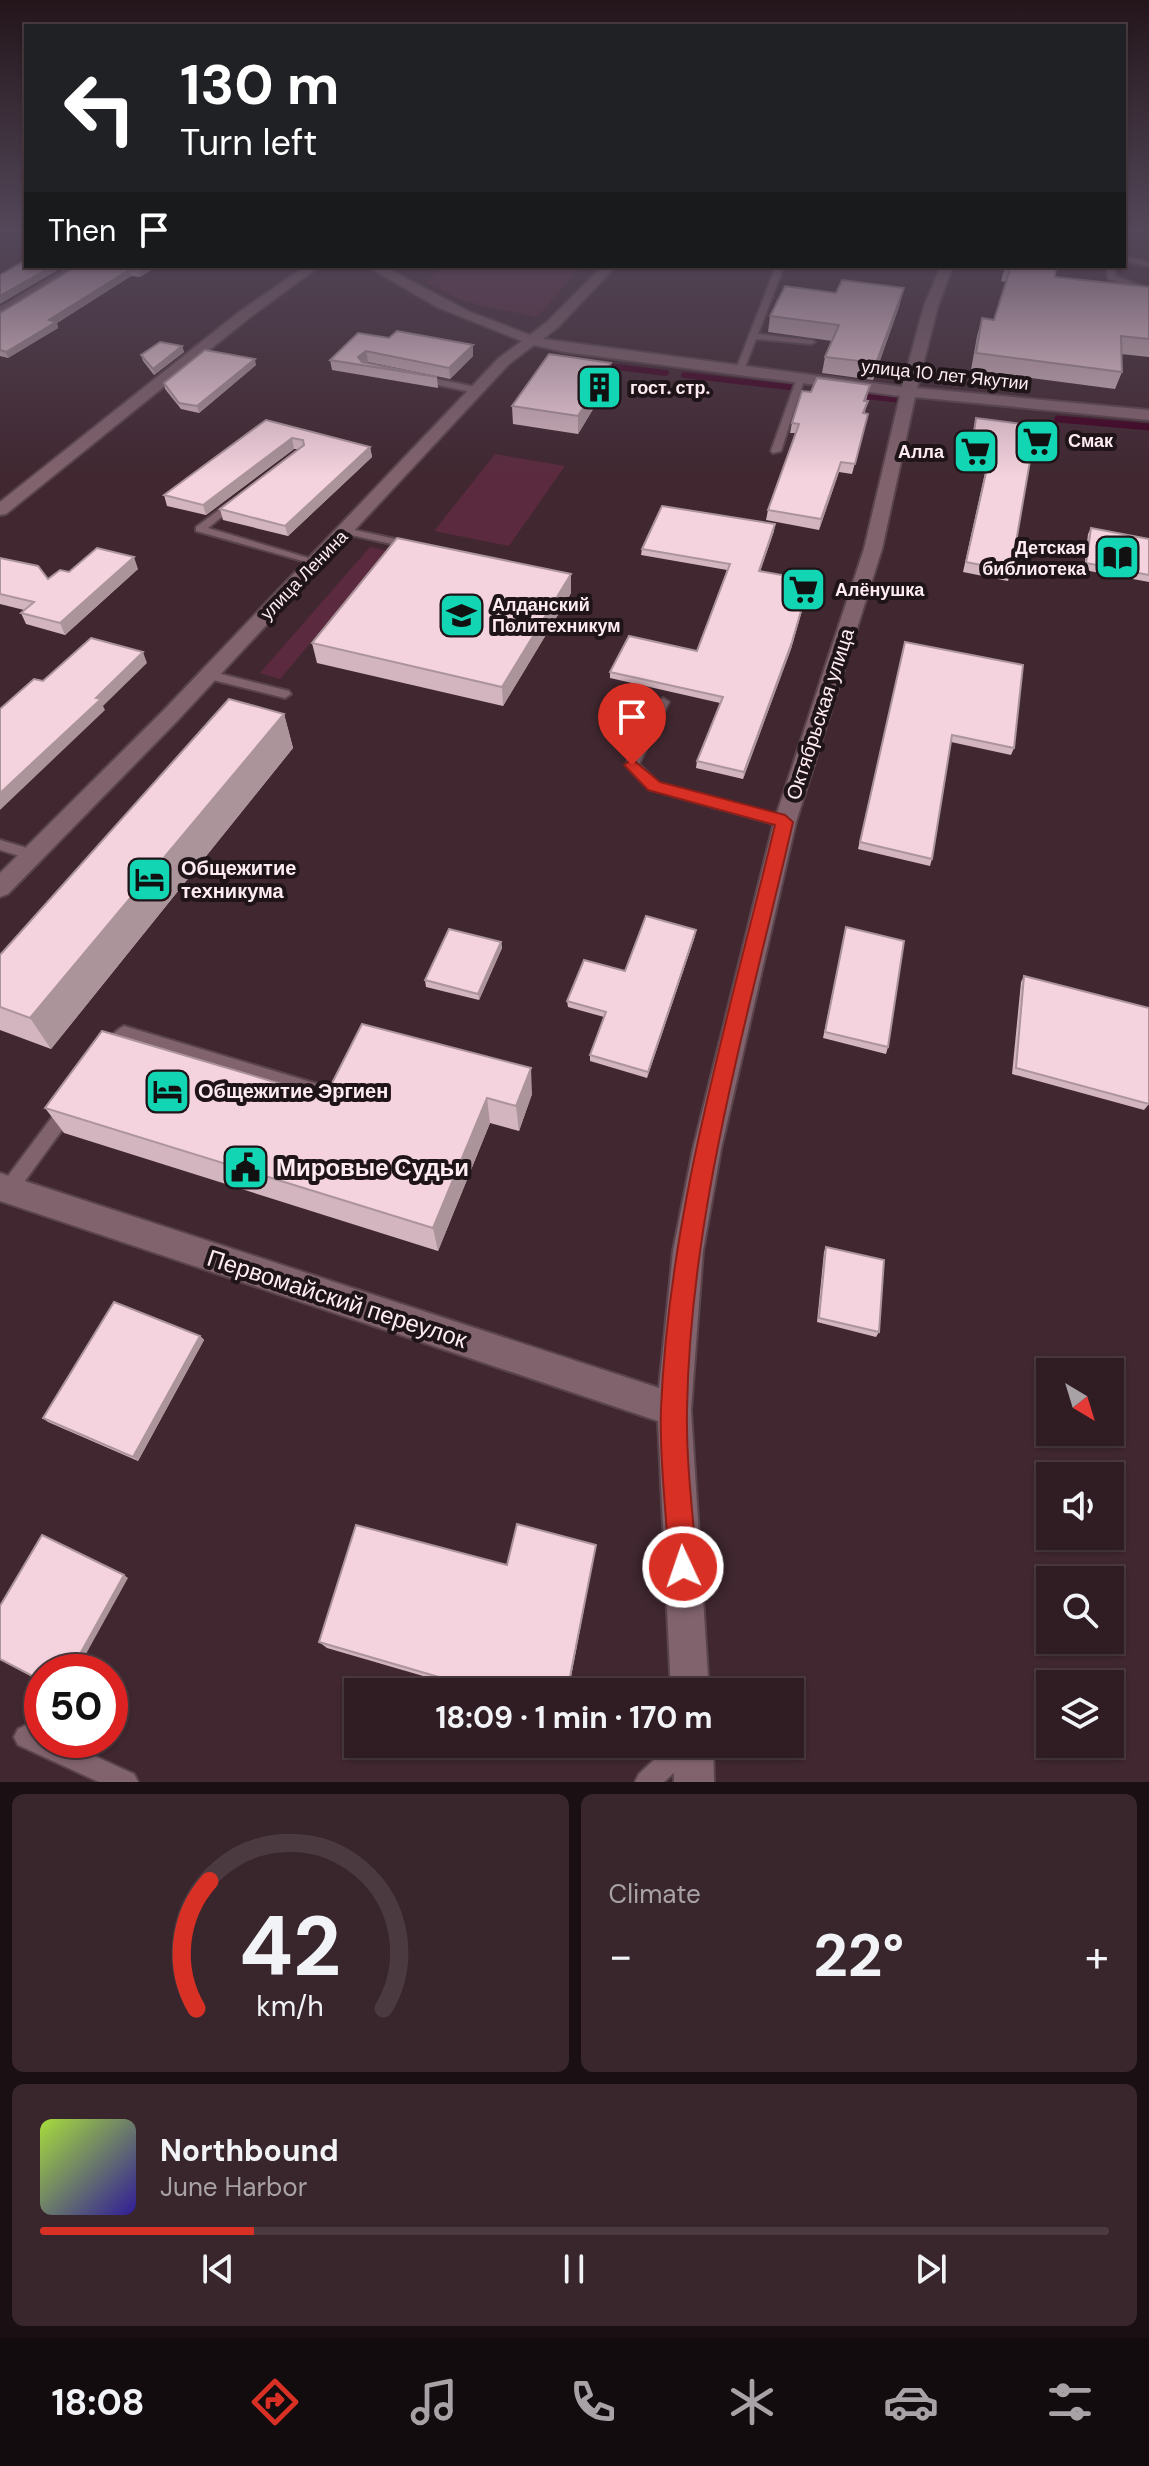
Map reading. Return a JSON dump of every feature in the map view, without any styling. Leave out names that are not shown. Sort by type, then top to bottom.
[{"type":"main road","points":[[0,510],[249,311]]},
{"type":"main road","name":"улица 10 лет Якутии","points":[[458,311],[482,324],[530,341],[800,380],[1149,415]]},
{"type":"main road","name":"улица Ленина","points":[[0,888],[209,675],[504,361],[566,311]]},
{"type":"main road","name":"Октябрьская улица","points":[[689,1678],[674,1410],[688,1251],[707,1149],[785,822],[873,549],[930,311]]},
{"type":"main road","name":"Первомайский переулок","points":[[4,1188],[674,1410]]},
{"type":"main road","points":[[691,1758],[694,1782]]},
{"type":"lane","points":[[739,372],[763,311]]},
{"type":"lane","points":[[753,336],[811,342]]},
{"type":"lane","points":[[414,377],[476,390]]},
{"type":"lane","points":[[776,451],[800,380]]},
{"type":"lane","points":[[250,491],[200,529],[317,562]]},
{"type":"lane","points":[[346,531],[405,544]]},
{"type":"lane","points":[[209,675],[285,694]]},
{"type":"lane","points":[[663,702],[632,765],[654,786],[785,822]]},
{"type":"lane","points":[[0,845],[32,855]]},
{"type":"lane","points":[[97,1069],[124,1033],[321,1092]]},
{"type":"lane","points":[[4,1188],[79,1094]]},
{"type":"lane","points":[[73,1758],[126,1782]]},
{"type":"lane","points":[[647,1782],[674,1758]]},
{"type":"shaded area","points":[[509,311],[542,311],[537,317]]},
{"type":"shaded area","points":[[495,454],[565,466],[509,546],[434,531]]},
{"type":"shaded area","points":[[370,547],[388,551],[280,679],[260,673]]},
{"type":"building","points":[[63,311],[49,320],[56,322],[6,352],[0,350],[0,313]]},
{"type":"building","points":[[772,311],[895,311],[876,363],[825,357],[839,325],[770,316]]},
{"type":"building","points":[[997,311],[1149,311],[1149,339],[1121,336],[1122,372],[976,353],[982,318],[994,320]]},
{"type":"building","points":[[397,331],[473,345],[449,368],[366,351],[358,357],[362,362],[437,377],[330,360],[358,333],[389,338]]},
{"type":"building","points":[[160,342],[182,346],[153,369],[141,355]]},
{"type":"building","points":[[205,350],[255,359],[197,406],[179,403],[164,383]]},
{"type":"building","points":[[549,354],[611,363],[578,416],[512,406]]},
{"type":"building","points":[[817,378],[870,385],[863,413],[868,414],[855,464],[841,462],[821,519],[768,510],[799,424],[792,423],[802,391],[811,392]]},
{"type":"building","points":[[976,418],[1036,426],[1011,571],[966,562],[988,464],[970,461]]},
{"type":"building","points":[[266,420],[370,447],[285,526],[220,509],[304,445],[303,440],[292,438],[203,505],[164,495]]},
{"type":"building","points":[[662,506],[775,524],[759,571],[810,580],[792,642],[744,772],[697,761],[723,697],[610,672],[629,636],[697,651],[730,564],[642,549]]},
{"type":"building","name":"Детская библиотека","points":[[1091,528],[1149,539],[1149,575],[1086,563]]},
{"type":"building","points":[[397,538],[571,574],[502,687],[312,643]]},
{"type":"building","points":[[97,548],[134,557],[60,623],[21,613],[34,602],[0,594],[0,558],[38,566],[48,579],[60,570],[69,572]]},
{"type":"building","points":[[91,638],[143,652],[96,698],[101,699],[0,793],[0,709],[34,679],[43,681]]},
{"type":"building","points":[[905,642],[1023,665],[1014,748],[952,735],[932,859],[860,842]]},
{"type":"building","points":[[229,699],[284,714],[30,1018],[0,1007],[0,955]]},
{"type":"building","points":[[646,916],[696,930],[648,1072],[590,1055],[606,1012],[567,1001],[584,960],[625,971]]},
{"type":"building","points":[[846,927],[904,941],[888,1047],[825,1032]]},
{"type":"building","points":[[449,929],[501,942],[478,994],[425,980]]},
{"type":"building","points":[[1024,976],[1149,1008],[1149,1104],[1016,1068]]},
{"type":"building","points":[[362,1024],[531,1068],[516,1106],[487,1098],[433,1228],[45,1108],[102,1031],[325,1097]]},
{"type":"building","points":[[826,1247],[884,1260],[879,1332],[819,1318]]},
{"type":"building","points":[[114,1302],[200,1336],[133,1457],[43,1418]]},
{"type":"building","points":[[517,1524],[596,1545],[570,1678],[442,1678],[319,1642],[356,1525],[507,1565]]},
{"type":"building","points":[[42,1535],[124,1575],[80,1654],[24,1654],[24,1672],[0,1659],[0,1606]]},
{"type":"waterway","points":[[600,365],[666,373]]},
{"type":"waterway","points":[[684,375],[797,388]]},
{"type":"waterway","points":[[855,395],[901,400]]},
{"type":"waterway","points":[[1058,419],[1149,427]]},
{"type":"place","name":"гост. стр.","points":[[599,388]]},
{"type":"place","name":"Смак","points":[[1037,441]]},
{"type":"place","name":"Алла","points":[[975,452]]},
{"type":"place","name":"Детская библиотека","points":[[1117,558]]},
{"type":"place","name":"Алёнушка","points":[[804,590]]},
{"type":"place","name":"Алданский Политехникум","points":[[461,615]]},
{"type":"place","name":"Общежитие техникума","points":[[150,880]]},
{"type":"place","name":"Общежитие Эргиен","points":[[167,1091]]},
{"type":"place","name":"Мировые Судьи","points":[[245,1168]]},
{"type":"route","points":[[632,765],[654,786],[785,822],[707,1149],[688,1251],[674,1410],[683,1567]]}]
